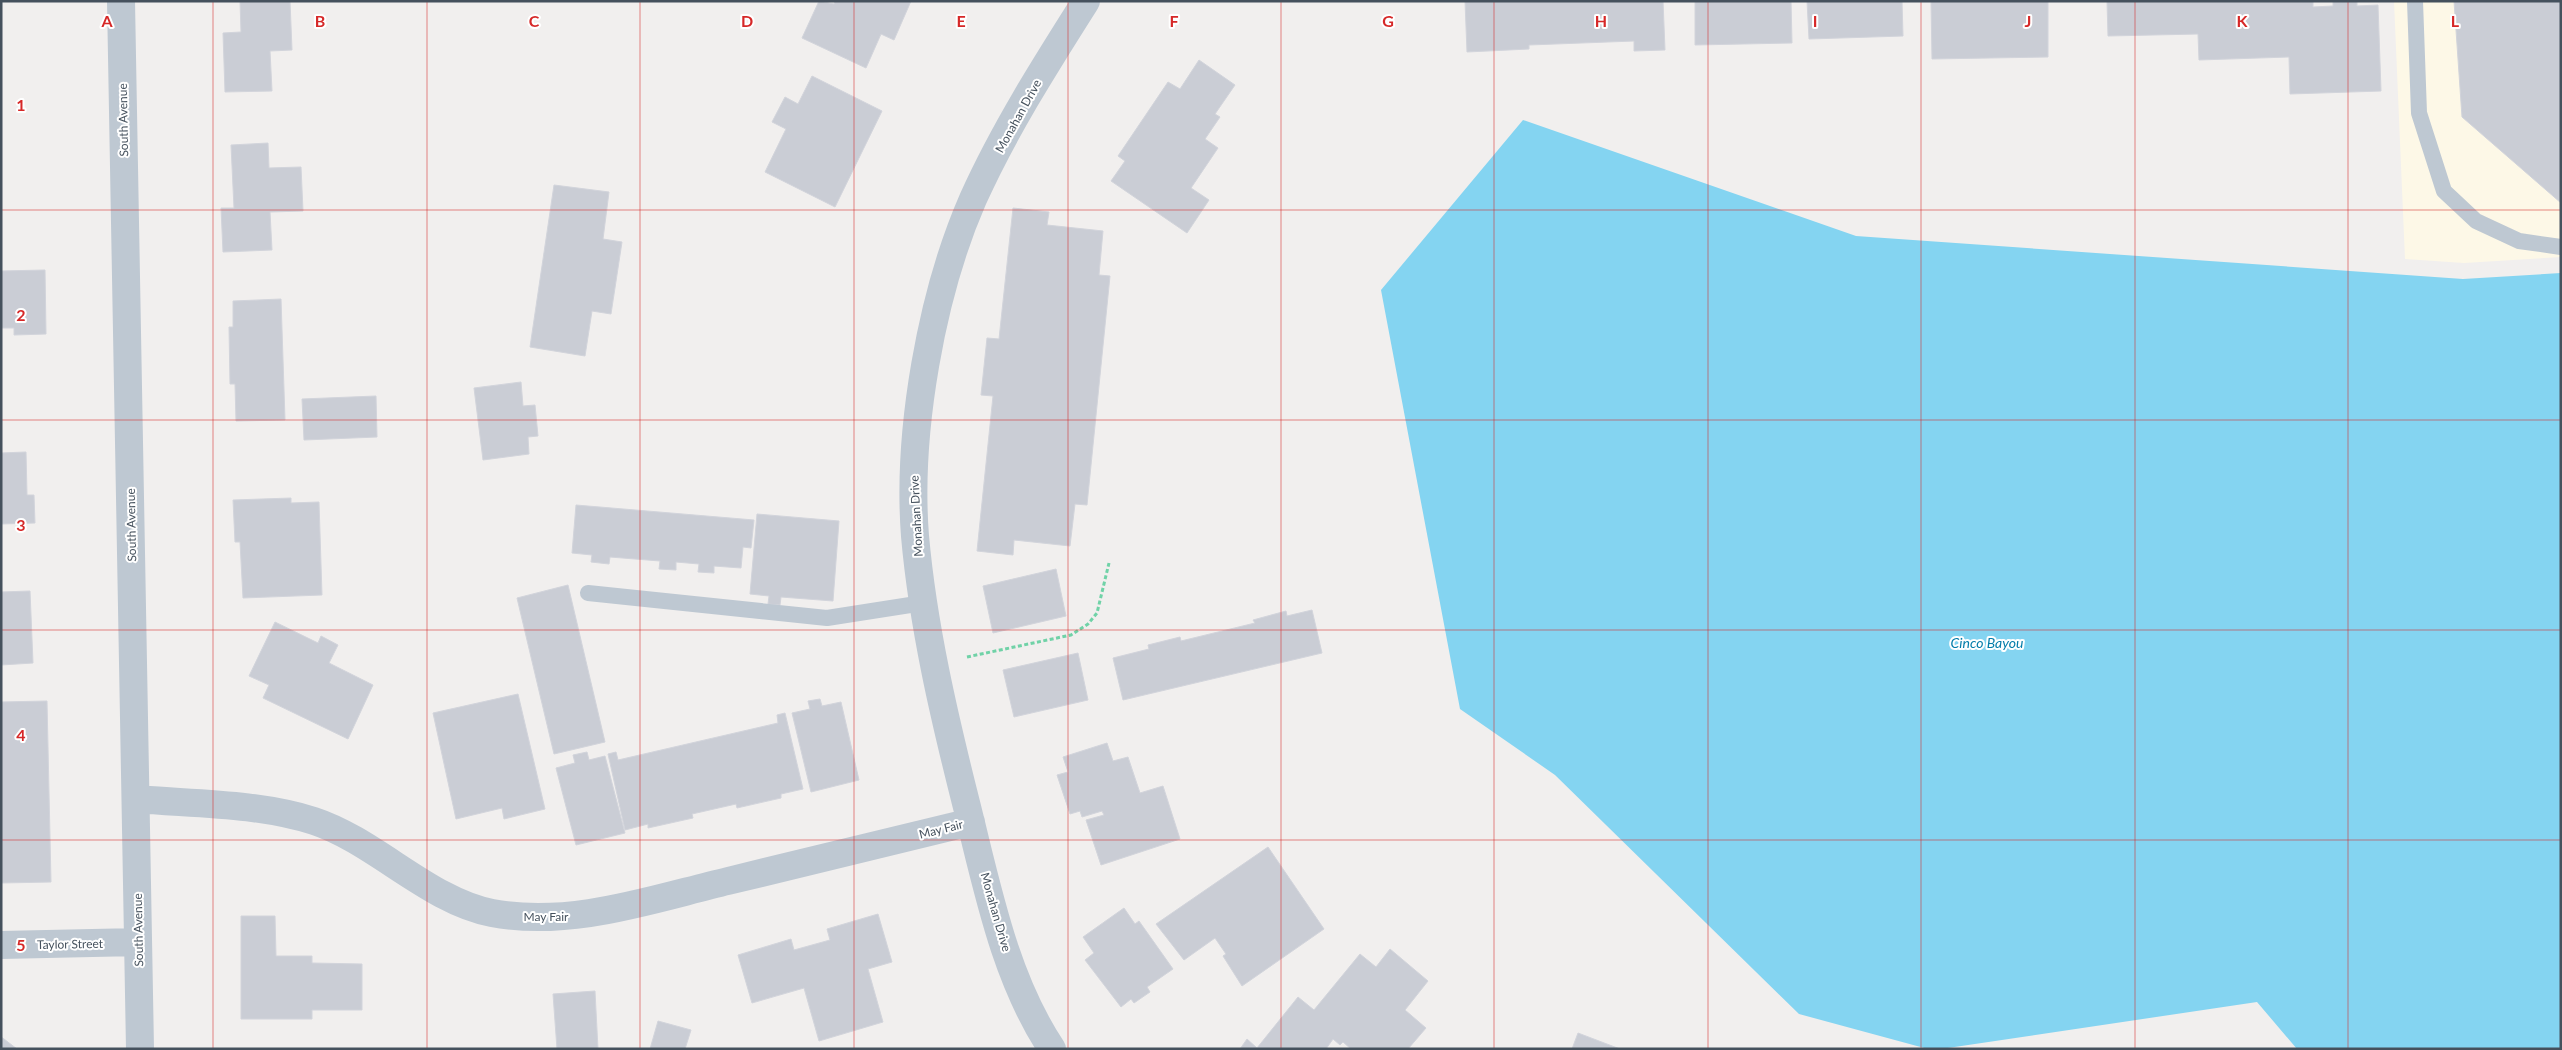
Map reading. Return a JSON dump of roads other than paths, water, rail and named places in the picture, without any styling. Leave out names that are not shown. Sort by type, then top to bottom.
[{"type":"street","name":"South Avenue","points":[[121,1],[140,1049]]},
{"type":"street","name":"Monahan Drive","points":[[1052,1049],[1029,1008],[1006,951],[948,730],[923,604],[915,535],[913,483],[924,373],[935,317],[958,239],[974,199],[1012,124],[1086,1]]},
{"type":"street","name":"May Fair","points":[[136,799],[253,808],[314,821],[369,848],[414,878],[469,906],[491,913],[534,918],[567,917],[643,901],[971,822]]},
{"type":"street","name":"Taylor Street","points":[[1,945],[138,942]]},
{"type":"lane","points":[[2415,1],[2419,114],[2444,191],[2476,221],[2519,241],[2561,247]]},
{"type":"lane","points":[[588,593],[827,618],[923,604]]},
{"type":"water","name":"Cinco Bayou","points":[[1523,120],[1856,236],[2463,279],[2561,273],[2561,1049],[2297,1049],[2257,1002],[1941,1049],[1928,1049],[1799,1014],[1555,775],[1460,709],[1381,290]]}]
